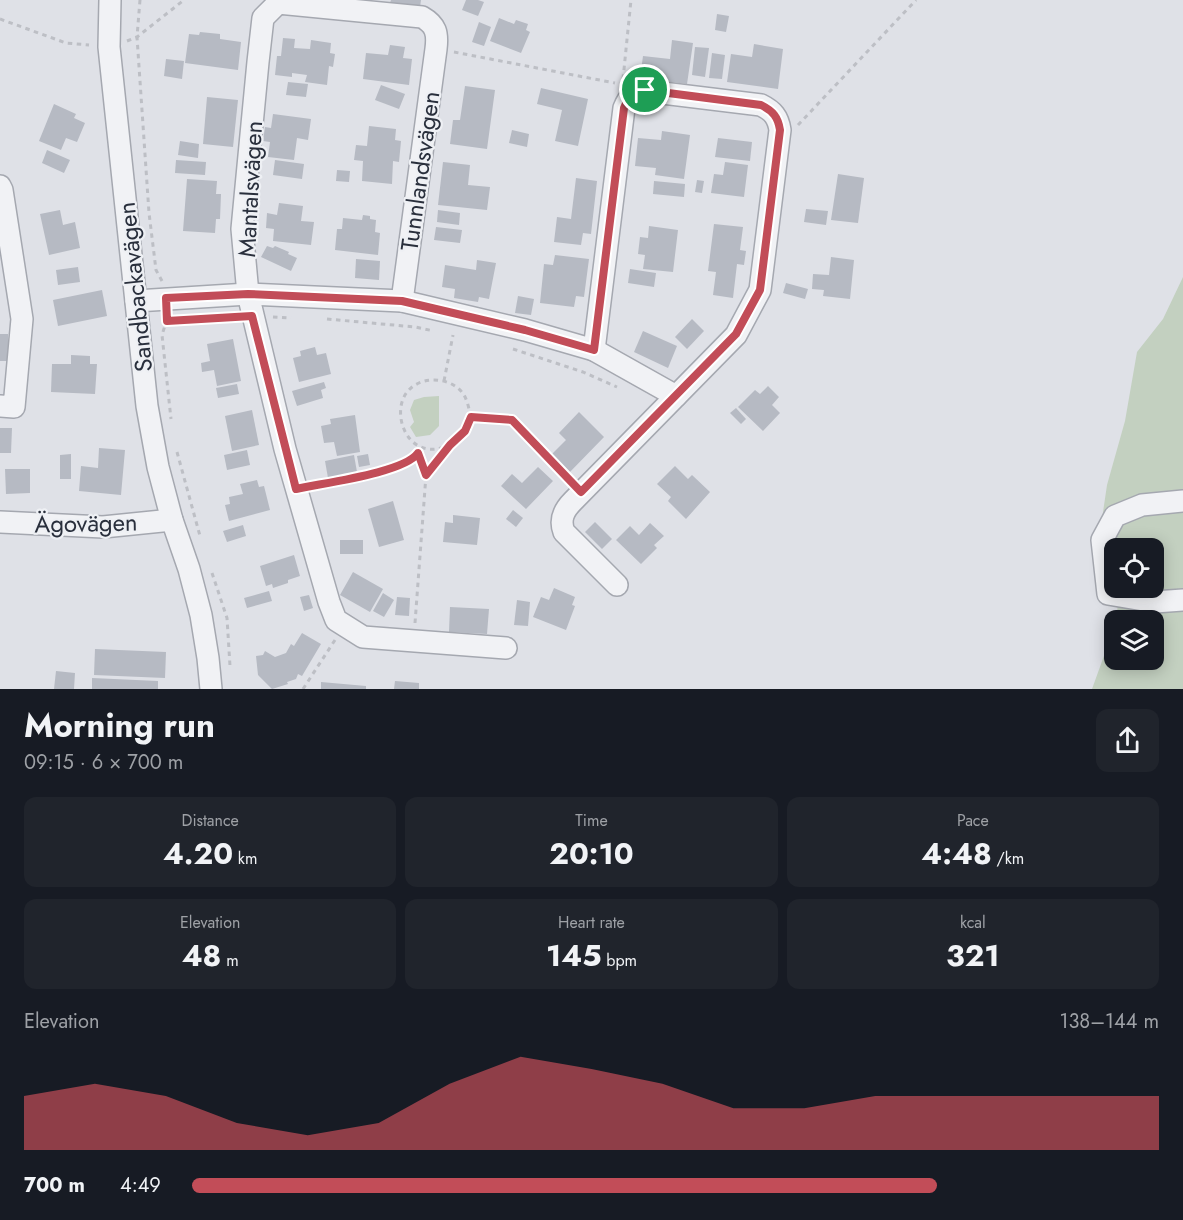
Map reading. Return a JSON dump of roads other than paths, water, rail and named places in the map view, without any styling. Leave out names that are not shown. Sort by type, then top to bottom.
[{"type":"street","name":"Sandbackavägen","points":[[110,0],[109,47],[147,406],[158,467],[201,615],[210,689]]},
{"type":"street","name":"Mantalsvägen","points":[[437,44],[436,29],[432,22],[423,17],[278,3],[263,18],[242,229],[248,294],[296,489],[336,620],[363,637],[506,648]]},
{"type":"street","name":"Tunnlandsvägen","points":[[402,301],[437,44]]},
{"type":"street","points":[[594,350],[624,108],[628,97],[645,90],[761,105],[772,111],[778,118],[779,139],[760,290],[736,334],[581,492],[566,508],[562,517],[561,525],[564,532],[617,585]]},
{"type":"street","points":[[0,186],[22,319],[14,407],[0,406]]},
{"type":"street","points":[[136,301],[248,294],[402,301],[525,330],[594,350],[676,396]]},
{"type":"street","points":[[1183,501],[1142,505],[1114,516],[1102,540],[1108,594],[1155,602],[1183,600]]},
{"type":"street","name":"Ägovägen","points":[[0,522],[103,527],[172,520]]}]
